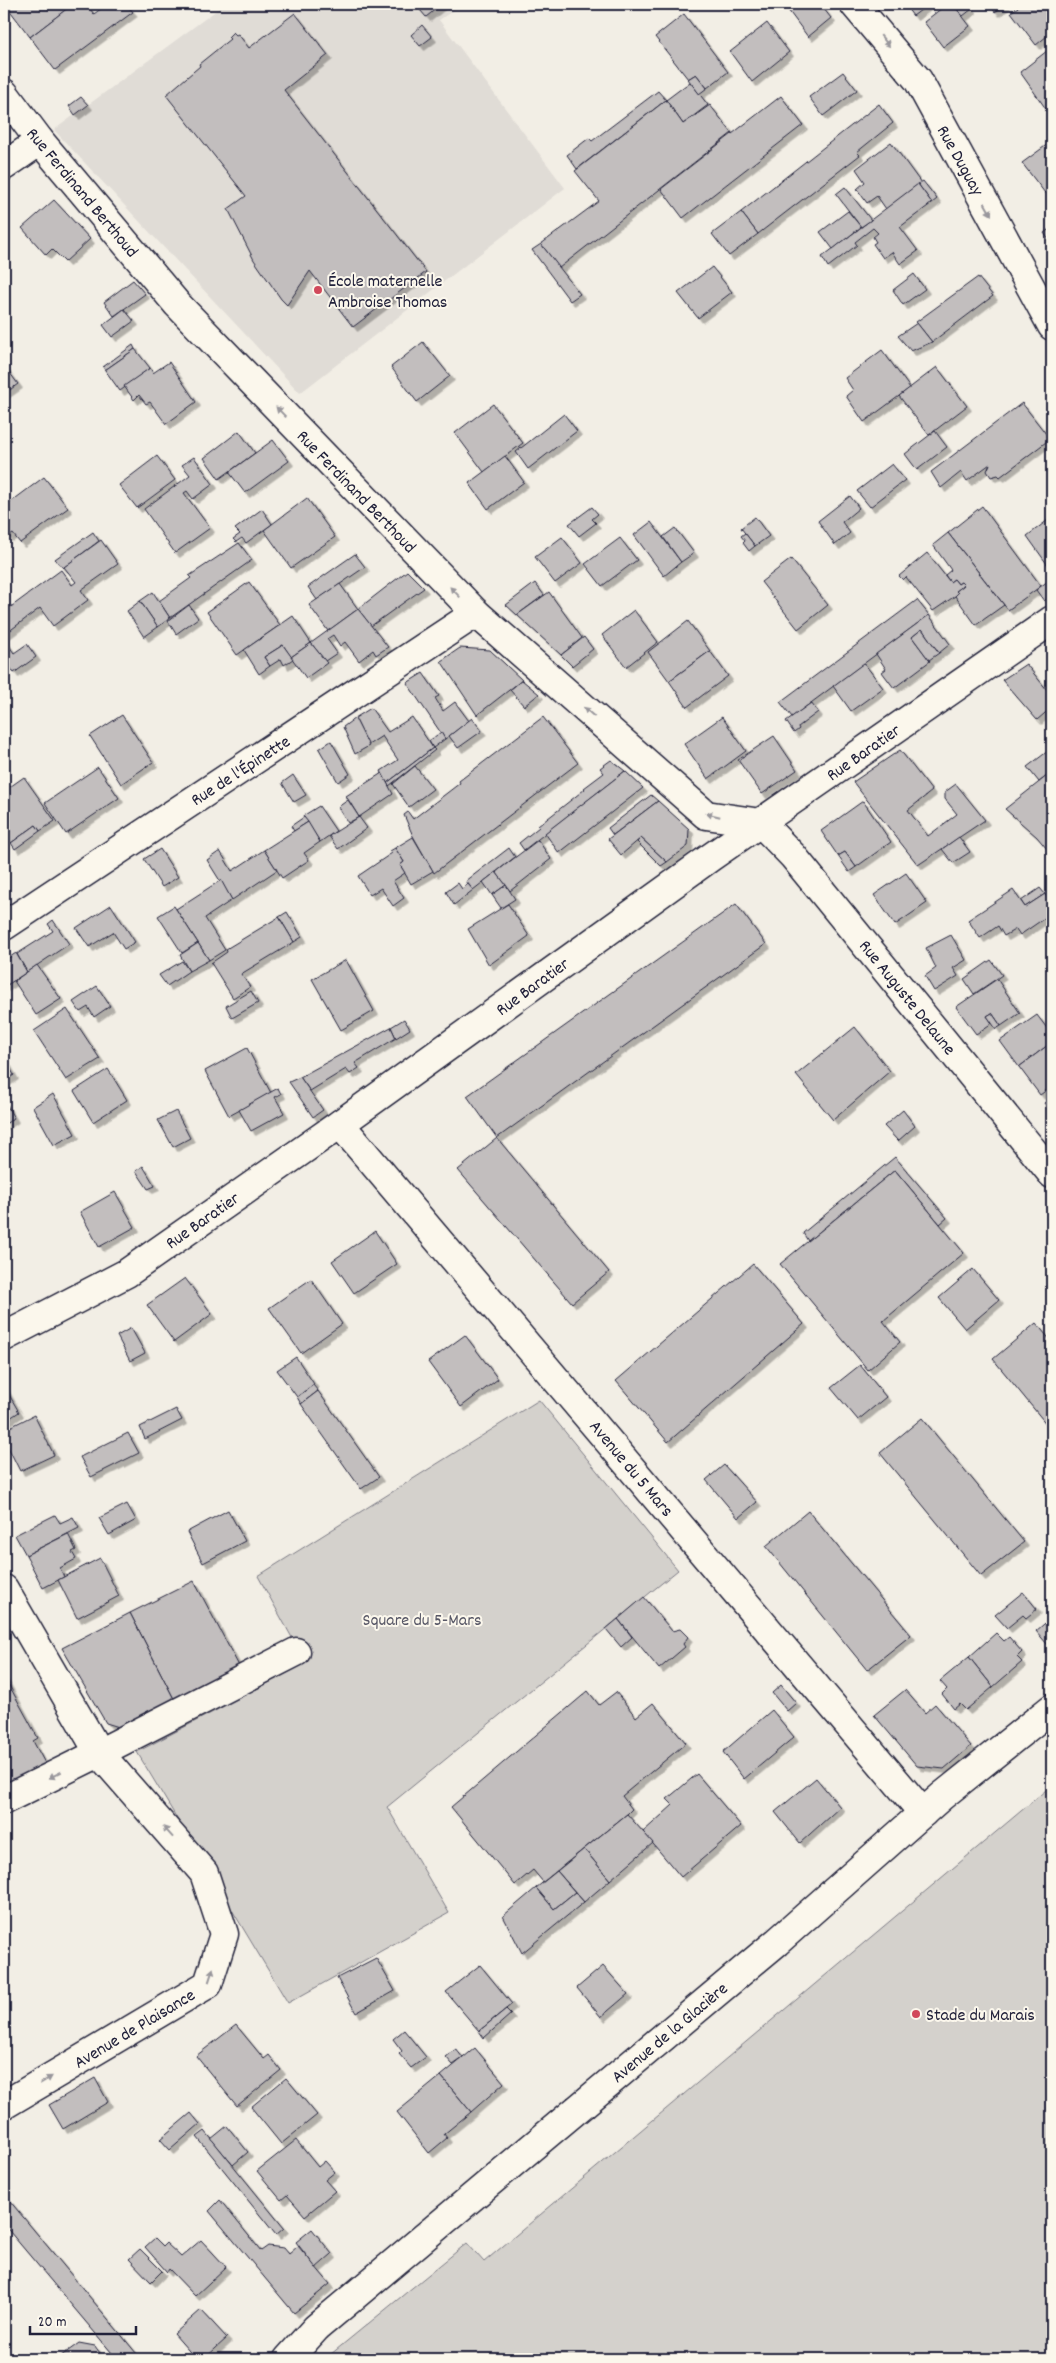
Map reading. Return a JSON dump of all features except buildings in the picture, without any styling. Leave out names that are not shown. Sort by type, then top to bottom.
[{"type":"street","name":"Rue Duguay","points":[[854,4],[918,80],[1052,326]]},
{"type":"street","name":"Rue Ferdinand Berthoud","points":[[4,93],[40,141],[177,304],[476,613],[706,815],[761,823]]},
{"type":"street","points":[[4,166],[40,141]]},
{"type":"street","name":"Rue de l'Épinette","points":[[4,926],[476,613]]},
{"type":"street","name":"Rue Baratier","points":[[4,1337],[127,1273],[340,1124],[761,823],[1052,620]]},
{"type":"street","name":"Rue Auguste Delaune","points":[[761,823],[800,864],[1052,1174]]},
{"type":"street","name":"Avenue du 5 Mars","points":[[340,1124],[923,1813]]},
{"type":"street","name":"Avenue de Plaisance","points":[[4,1589],[99,1754],[204,1873],[224,1934],[208,1984],[4,2105]]},
{"type":"street","points":[[4,1800],[99,1754],[296,1652]]},
{"type":"street","name":"Avenue de la Glacière","points":[[288,2359],[316,2328],[777,1942],[923,1813],[1052,1708]]},
{"type":"shaded area","name":"École maternelle Ambroise Thomas","points":[[225,4],[463,4],[439,20],[565,188],[300,393],[54,130]]},
{"type":"green space","name":"Square du 5-Mars","points":[[539,1400],[678,1570],[387,1807],[449,1913],[288,2003],[137,1752],[306,1663],[258,1576]]},
{"type":"green space","name":"Stade du Marais","points":[[1052,1785],[1052,2359],[325,2359],[467,2243],[484,2262]]},
{"type":"place","name":"École maternelle Ambroise Thomas","points":[[318,290]]},
{"type":"place","name":"Stade du Marais","points":[[916,2014]]}]
